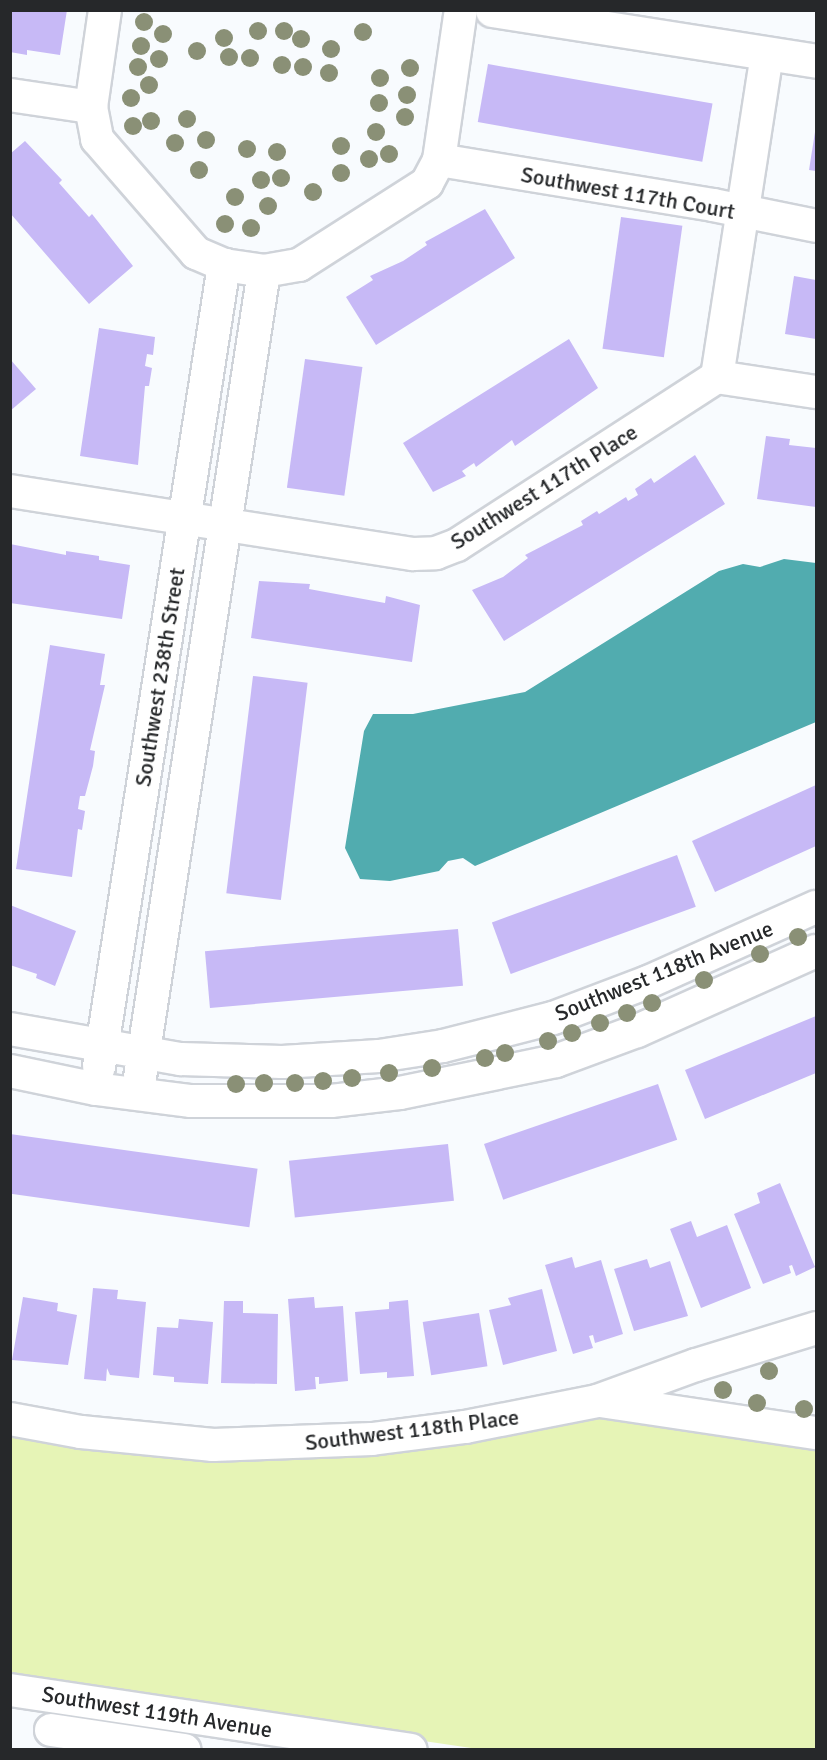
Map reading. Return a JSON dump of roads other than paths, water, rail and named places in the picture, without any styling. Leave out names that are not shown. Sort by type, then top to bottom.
[{"type":"street","points":[[105,10],[91,107],[94,131],[106,153],[186,245],[224,265],[264,272],[298,265],[427,183],[439,160],[462,10]]},
{"type":"street","points":[[492,10],[816,61]]},
{"type":"street","points":[[766,54],[717,377],[816,392]]},
{"type":"street","points":[[10,95],[91,107]]},
{"type":"street","name":"Southwest 117th Court","points":[[439,160],[816,226]]},
{"type":"street","name":"Southwest 238th Street","points":[[96,1089],[224,265]]},
{"type":"street","name":"Southwest 238th Street","points":[[137,1095],[264,272]]},
{"type":"street","name":"Southwest 117th Place","points":[[10,491],[413,554],[436,553],[457,545],[717,377]]},
{"type":"street","name":"Southwest 118th Avenue","points":[[10,1029],[144,1055],[292,1062],[379,1056],[443,1046],[597,1002],[816,908]]},
{"type":"street","name":"Southwest 118th Avenue","points":[[10,1071],[96,1089],[191,1101],[331,1101],[490,1078],[556,1061],[638,1031],[816,951]]},
{"type":"street","name":"Southwest 118th Place","points":[[10,1419],[149,1440],[264,1445],[420,1433],[597,1401],[696,1365],[816,1328]]},
{"type":"street","points":[[696,1365],[690,1392],[696,1406],[708,1416]]},
{"type":"street","name":"Southwest 118th Place","points":[[597,1401],[816,1433]]},
{"type":"street","name":"Southwest 119th Avenue","points":[[10,1690],[238,1737],[411,1749]]},
{"type":"street","name":"Southwest 119th Avenue","points":[[51,1730],[185,1749]]},
{"type":"water","points":[[784,559],[816,563],[816,722],[475,866],[463,858],[448,861],[439,871],[390,881],[360,879],[345,848],[364,731],[373,714],[413,714],[525,692],[719,571],[743,564],[760,567]]}]
